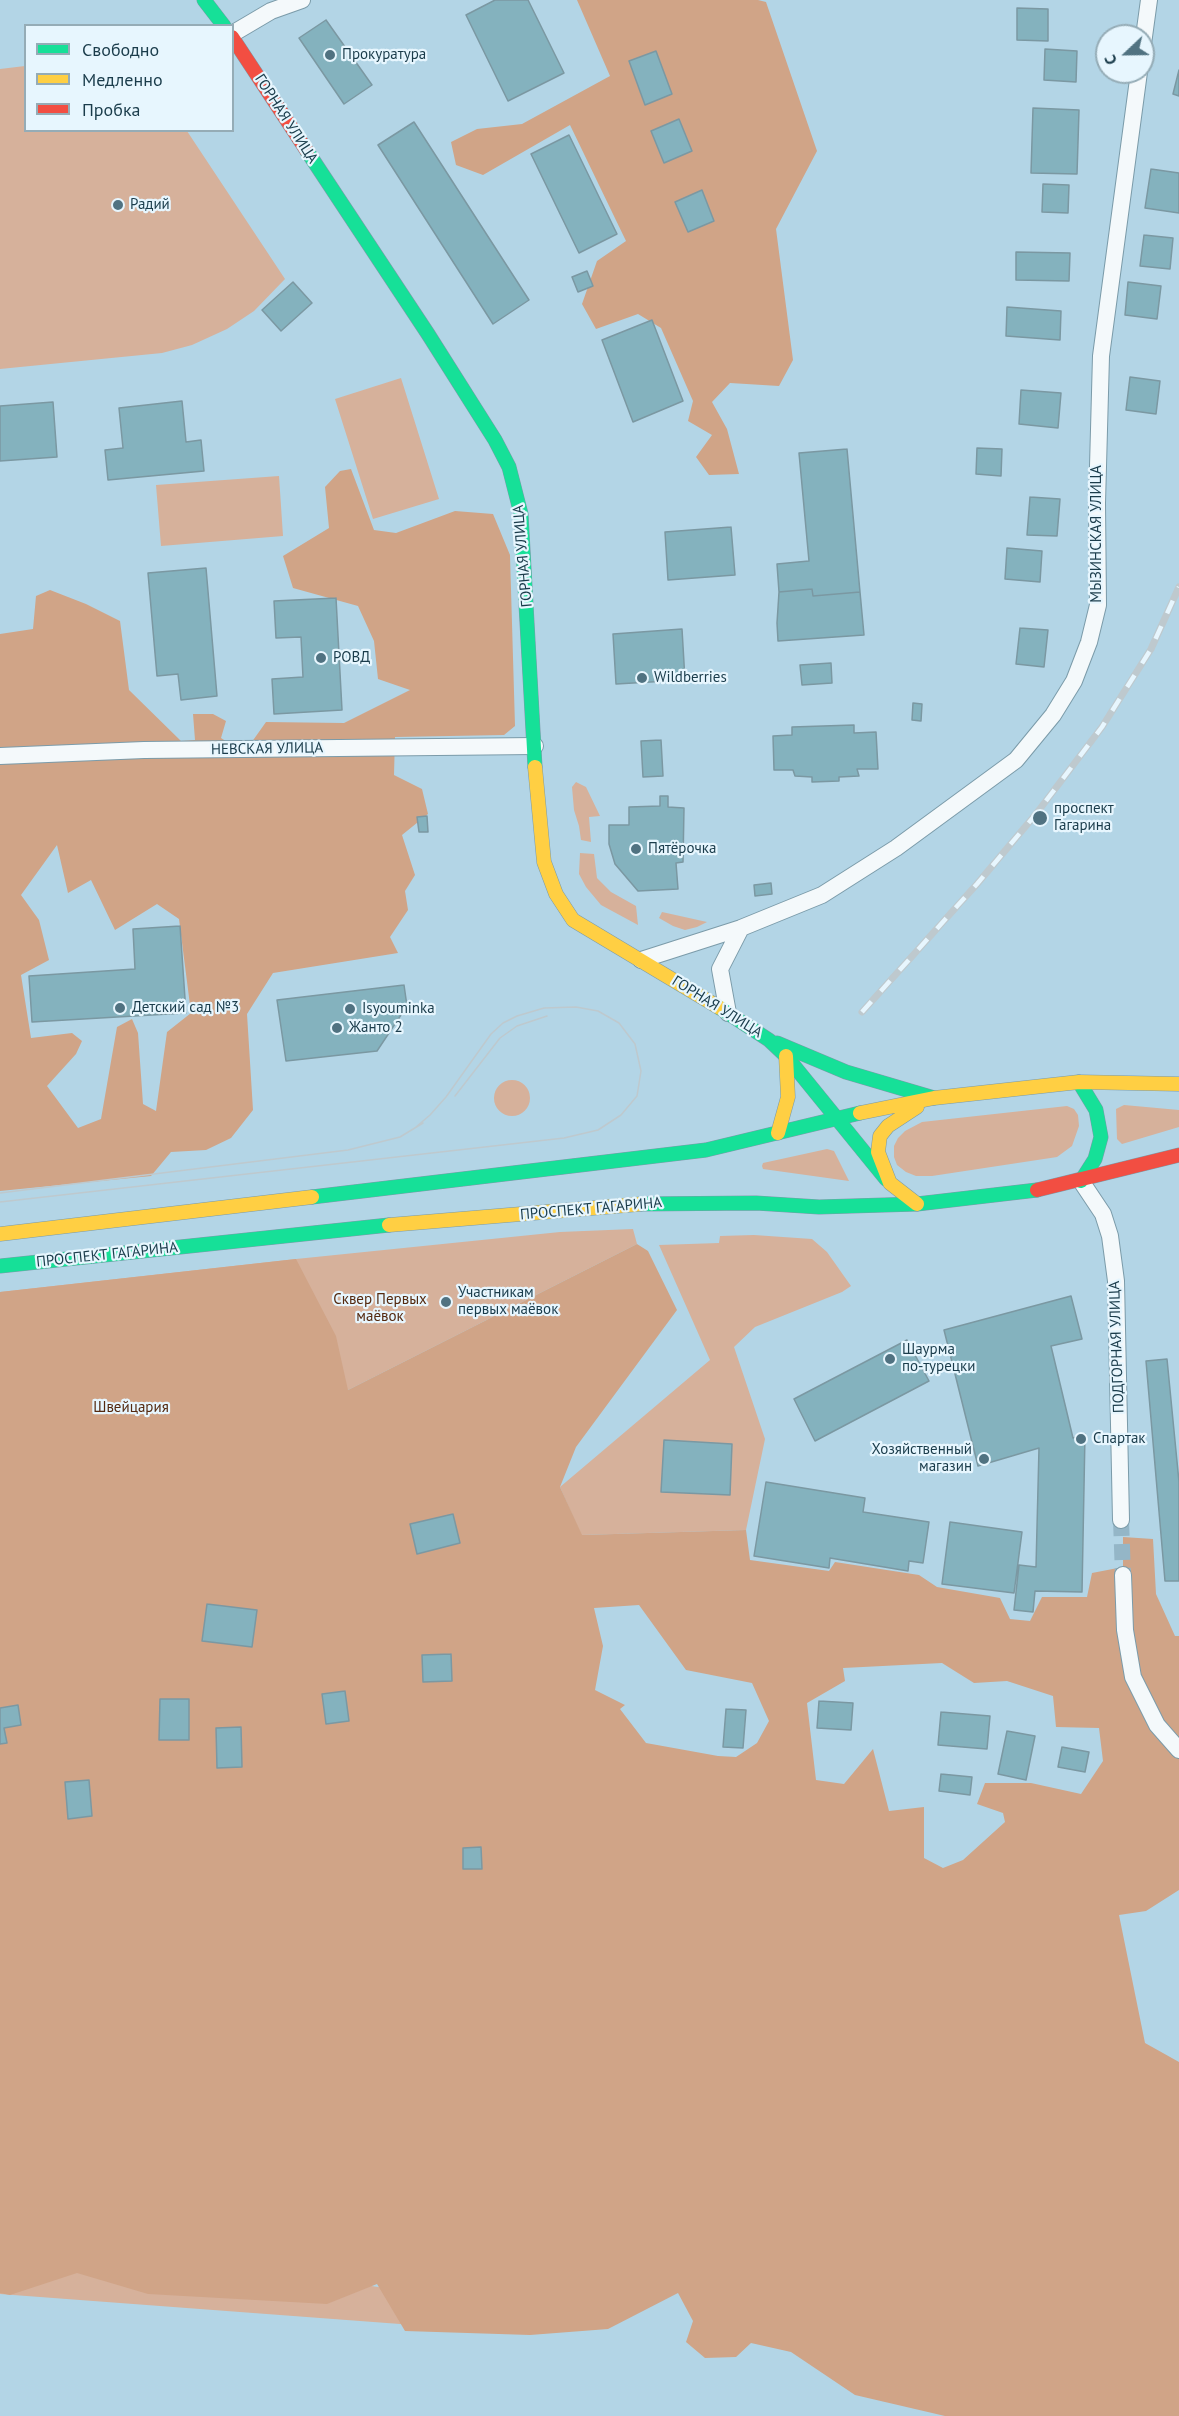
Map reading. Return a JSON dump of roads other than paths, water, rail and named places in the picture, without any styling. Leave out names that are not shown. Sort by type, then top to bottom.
[{"type":"main road","points":[[204,0],[222,24]]},
{"type":"main road","name":"ГОРНАЯ УЛИЦА","points":[[234,39],[428,334],[495,440],[508,467],[521,514],[544,862],[556,894],[573,920],[728,1012],[769,1040],[786,1056],[890,1183],[917,1204]]},
{"type":"main road","name":"ГОРНАЯ УЛИЦА","points":[[769,1040],[846,1072],[934,1098]]},
{"type":"main road","points":[[778,1133],[788,1097],[786,1056]]},
{"type":"main road","points":[[1079,1082],[1096,1110],[1101,1137],[1095,1160],[1081,1181]]},
{"type":"main road","points":[[0,1233],[706,1150],[836,1118],[934,1098],[1079,1082],[1179,1084]]},
{"type":"main road","points":[[890,1183],[878,1152],[880,1136],[899,1117],[934,1098]]},
{"type":"main road","name":"ПРОСПЕКТ ГАГАРИНА","points":[[0,1266],[369,1226],[453,1221],[637,1204],[756,1203],[819,1207],[917,1204],[1049,1188],[1179,1155]]},
{"type":"street","points":[[234,35],[271,11],[302,0]]},
{"type":"street","points":[[1146,24],[1149,0]]},
{"type":"street","name":"МЫЗИНСКАЯ УЛИЦА","points":[[641,960],[741,928],[822,895],[897,848],[1016,760],[1053,715],[1074,681],[1089,642],[1098,605],[1097,503],[1101,356],[1137,84]]},
{"type":"street","name":"НЕВСКАЯ УЛИЦА","points":[[0,756],[144,750],[535,746]]},
{"type":"street","points":[[728,1012],[720,969],[741,928]]},
{"type":"street","name":"ПОДГОРНАЯ УЛИЦА","points":[[1081,1181],[1102,1214],[1110,1236],[1116,1281],[1121,1520]]},
{"type":"street","points":[[1123,1575],[1125,1630],[1133,1677],[1157,1725],[1179,1750]]},
{"type":"tunnel","points":[[1121,1520],[1123,1575]]},
{"type":"tram line","points":[[0,1202],[564,1138],[598,1130],[621,1115],[637,1096],[641,1071],[635,1044],[619,1023],[598,1011],[576,1007],[544,1008],[517,1016],[503,1023],[491,1034],[446,1097],[416,1127]]},
{"type":"tram line","points":[[455,1096],[500,1038],[517,1026],[547,1016]]},
{"type":"tram line","points":[[0,1193],[348,1150],[400,1137],[423,1123]]},
{"type":"railway","points":[[862,1012],[977,884],[1036,814],[1102,727],[1151,649],[1179,587]]},
{"type":"place","name":"Прокуратура","points":[[330,55]]},
{"type":"place","name":"Радий","points":[[118,205]]},
{"type":"place","name":"РОВД","points":[[321,658]]},
{"type":"place","name":"Wildberries","points":[[642,678]]},
{"type":"place","name":"проспект Гагарина","points":[[1040,818]]},
{"type":"place","name":"Пятёрочка","points":[[636,849]]},
{"type":"place","name":"Детский сад №3","points":[[120,1008]]},
{"type":"place","name":"Isyouminka","points":[[350,1009]]},
{"type":"place","name":"Жанто 2","points":[[337,1028]]},
{"type":"place","name":"Участникам первых маёвок","points":[[446,1302]]},
{"type":"place","name":"Шаурма по-турецки","points":[[890,1359]]},
{"type":"place","name":"Спартак","points":[[1081,1439]]},
{"type":"place","name":"Хозяйственный магазин","points":[[984,1459]]},
{"type":"park label","name":"Сквер Первых маёвок","points":[[380,1308]]},
{"type":"park label","name":"Швейцария","points":[[131,1408]]}]
